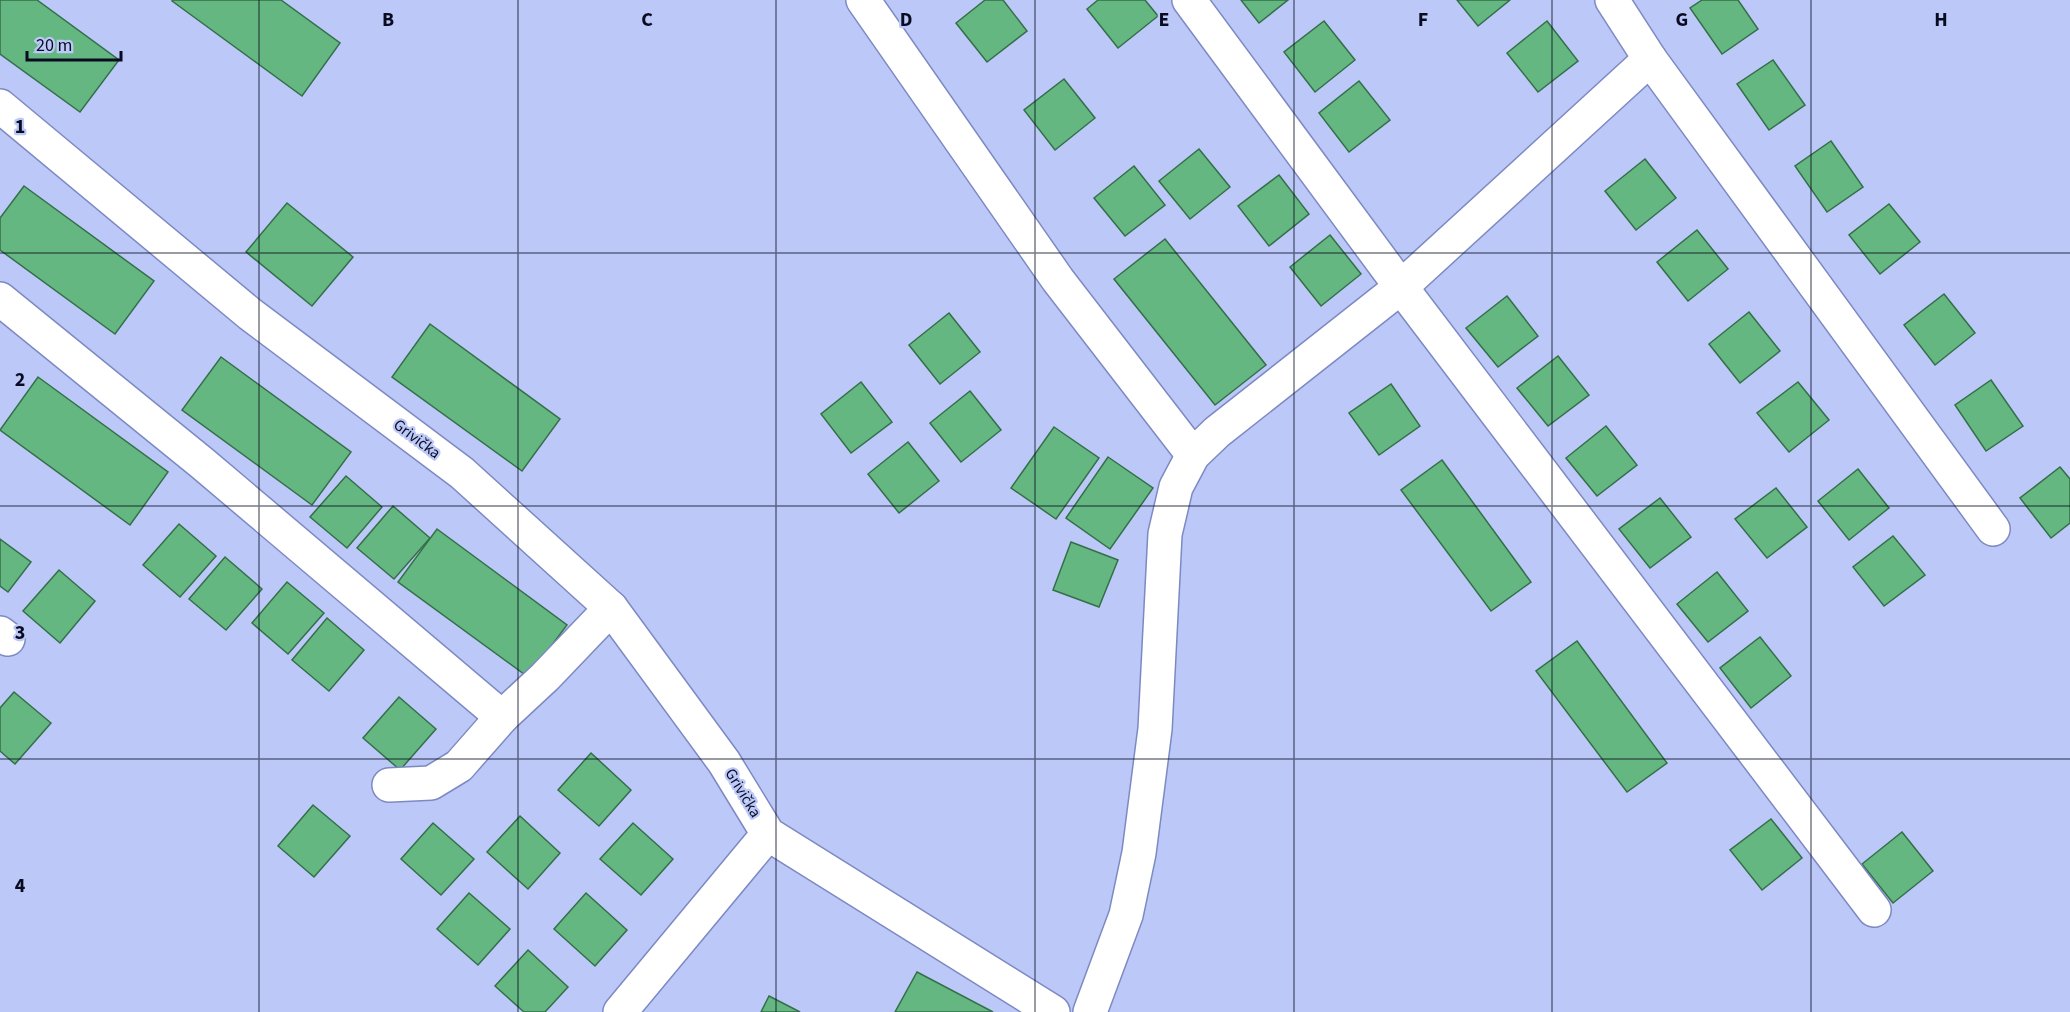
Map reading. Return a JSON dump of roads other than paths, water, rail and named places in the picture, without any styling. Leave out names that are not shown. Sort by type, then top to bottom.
[{"type":"street","points":[[863,0],[1058,280],[1193,455]]},
{"type":"street","points":[[1189,0],[1401,288],[1874,910]]},
{"type":"street","points":[[1612,0],[1650,58],[1994,529]]},
{"type":"street","points":[[1090,1012],[1126,915],[1138,853],[1155,729],[1165,534],[1176,487],[1193,455],[1217,432],[1401,288],[1650,58]]},
{"type":"street","name":"Grivička","points":[[0,106],[250,314],[462,473],[611,608],[724,762],[768,834]]},
{"type":"street","points":[[0,299],[309,552],[502,717]]},
{"type":"street","points":[[389,785],[431,783],[459,766],[502,717],[545,677],[611,608]]},
{"type":"street","points":[[621,1012],[768,834],[1053,1012]]}]
